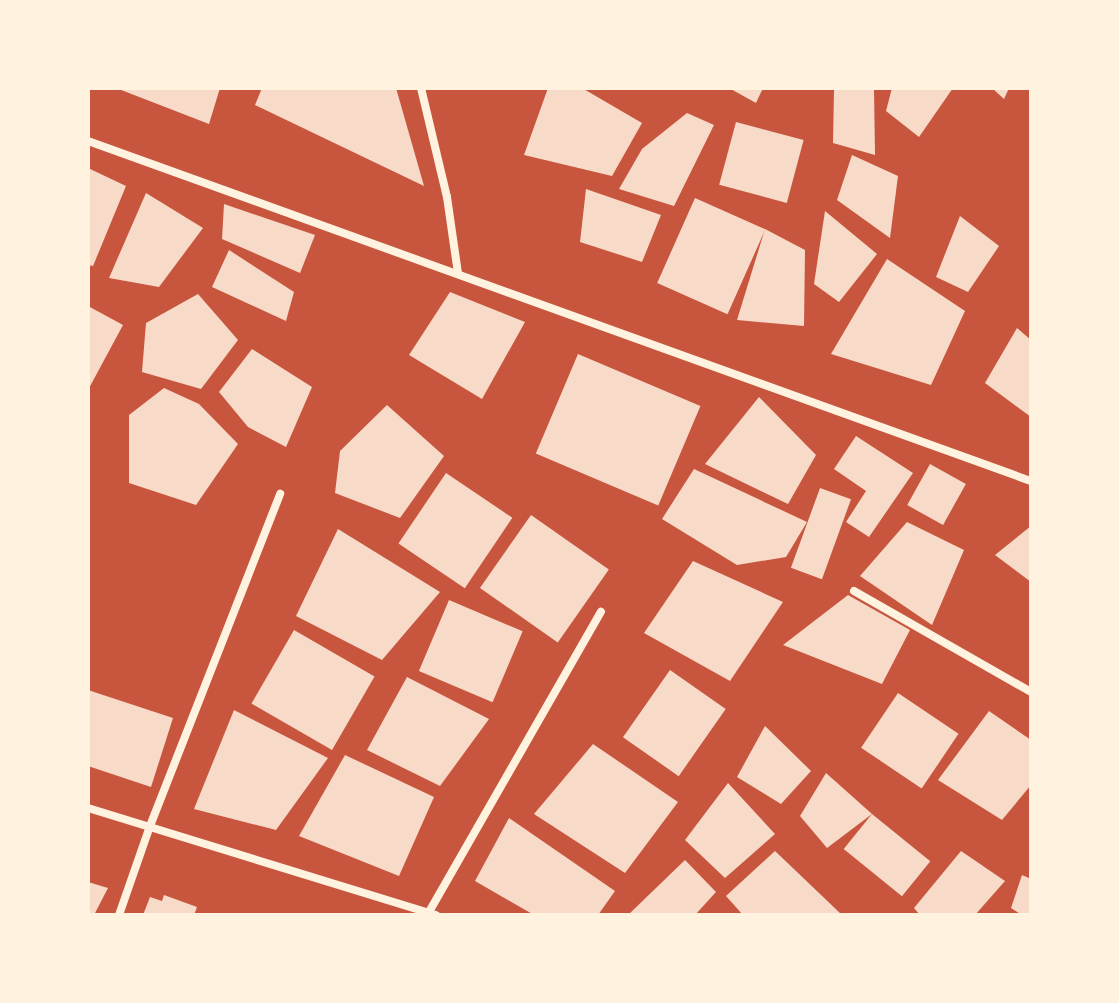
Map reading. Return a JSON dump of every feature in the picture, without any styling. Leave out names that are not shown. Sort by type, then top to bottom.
[{"type":"street","points":[[421,88],[447,197],[458,273]]},
{"type":"street","points":[[88,141],[1031,481]]},
{"type":"street","points":[[119,915],[150,826],[280,494]]},
{"type":"street","points":[[854,591],[1031,692]]},
{"type":"street","points":[[88,808],[433,914],[601,612]]},
{"type":"building","points":[[116,88],[220,88],[209,124]]},
{"type":"building","points":[[262,88],[396,88],[424,186],[255,105]]},
{"type":"building","points":[[548,88],[582,88],[642,123],[612,176],[524,155]]},
{"type":"building","points":[[729,88],[763,88],[756,103]]},
{"type":"building","points":[[874,88],[875,155],[833,143],[834,90]]},
{"type":"building","points":[[892,88],[953,88],[919,137],[886,111]]},
{"type":"building","points":[[992,88],[1009,88],[1004,99]]},
{"type":"building","points":[[687,113],[714,125],[674,206],[619,189],[642,149]]},
{"type":"building","points":[[736,122],[804,140],[787,203],[719,185]]},
{"type":"building","points":[[852,155],[898,176],[890,238],[837,200]]},
{"type":"building","points":[[88,168],[126,186],[93,266],[88,265]]},
{"type":"building","points":[[586,189],[661,215],[642,262],[580,242]]},
{"type":"building","points":[[146,193],[203,228],[159,287],[109,278]]},
{"type":"building","points":[[695,198],[765,229],[728,314],[657,283]]},
{"type":"building","points":[[224,204],[315,235],[300,273],[222,239]]},
{"type":"building","points":[[825,211],[877,254],[839,302],[814,284]]},
{"type":"building","points":[[960,216],[999,246],[968,292],[936,277]]},
{"type":"building","points":[[765,229],[805,250],[804,326],[737,320]]},
{"type":"building","points":[[229,250],[294,292],[286,321],[212,287]]},
{"type":"building","points":[[887,259],[965,311],[931,385],[831,354]]},
{"type":"building","points":[[450,292],[525,322],[482,399],[409,355]]},
{"type":"building","points":[[198,294],[238,340],[201,389],[142,372],[146,323]]},
{"type":"building","points":[[88,306],[123,325],[88,390]]},
{"type":"building","points":[[1017,328],[1031,340],[1031,417],[985,383]]},
{"type":"building","points":[[252,349],[312,387],[286,447],[248,427],[219,392]]},
{"type":"building","points":[[578,354],[700,406],[658,505],[536,453]]},
{"type":"building","points":[[164,388],[199,404],[238,444],[196,505],[129,483],[129,415]]},
{"type":"building","points":[[759,397],[816,455],[788,504],[705,464]]},
{"type":"building","points":[[387,405],[444,456],[400,518],[335,493],[340,451]]},
{"type":"building","points":[[856,436],[913,473],[869,537],[846,522],[866,491],[834,469]]},
{"type":"building","points":[[930,464],[966,484],[943,525],[907,505]]},
{"type":"building","points":[[694,469],[807,522],[786,557],[737,565],[662,519]]},
{"type":"building","points":[[446,473],[512,518],[465,588],[398,543]]},
{"type":"building","points":[[820,488],[851,499],[822,579],[791,568]]},
{"type":"building","points":[[531,515],[609,569],[558,642],[480,588]]},
{"type":"building","points":[[907,522],[964,550],[932,625],[860,576]]},
{"type":"building","points":[[1031,526],[1031,582],[995,555]]},
{"type":"building","points":[[338,529],[440,592],[382,660],[296,616]]},
{"type":"building","points":[[693,561],[783,602],[730,681],[644,633]]},
{"type":"building","points":[[848,595],[910,630],[882,684],[783,645]]},
{"type":"building","points":[[449,600],[523,631],[493,702],[419,671]]},
{"type":"building","points":[[294,630],[375,676],[332,750],[252,704]]},
{"type":"building","points":[[670,670],[726,709],[679,776],[623,737]]},
{"type":"building","points":[[407,677],[489,719],[440,786],[367,750]]},
{"type":"building","points":[[88,690],[173,718],[151,787],[88,766]]},
{"type":"building","points":[[898,693],[959,734],[922,789],[861,748]]},
{"type":"building","points":[[234,710],[328,758],[276,830],[194,809]]},
{"type":"building","points":[[989,711],[1031,740],[1031,785],[1002,820],[938,780]]},
{"type":"building","points":[[765,726],[811,771],[781,804],[737,777]]},
{"type":"building","points":[[593,744],[678,802],[625,873],[534,814]]},
{"type":"building","points":[[345,755],[434,797],[399,876],[299,836]]},
{"type":"building","points":[[826,773],[872,814],[827,848],[800,816]]},
{"type":"building","points":[[728,783],[775,834],[725,878],[685,840]]},
{"type":"building","points":[[872,814],[930,861],[902,896],[844,849]]},
{"type":"building","points":[[509,818],[615,891],[598,915],[534,915],[475,881]]},
{"type":"building","points":[[775,851],[842,915],[743,915],[726,896]]},
{"type":"building","points":[[961,851],[1005,881],[975,915],[920,915],[914,908]]},
{"type":"building","points":[[685,860],[716,892],[695,915],[628,915]]},
{"type":"building","points":[[1022,875],[1031,879],[1031,915],[1022,915],[1011,908]]},
{"type":"building","points":[[88,882],[108,888],[94,915],[88,915]]},
{"type":"building","points":[[164,895],[197,907],[194,915],[143,915],[150,897],[162,901]]}]
